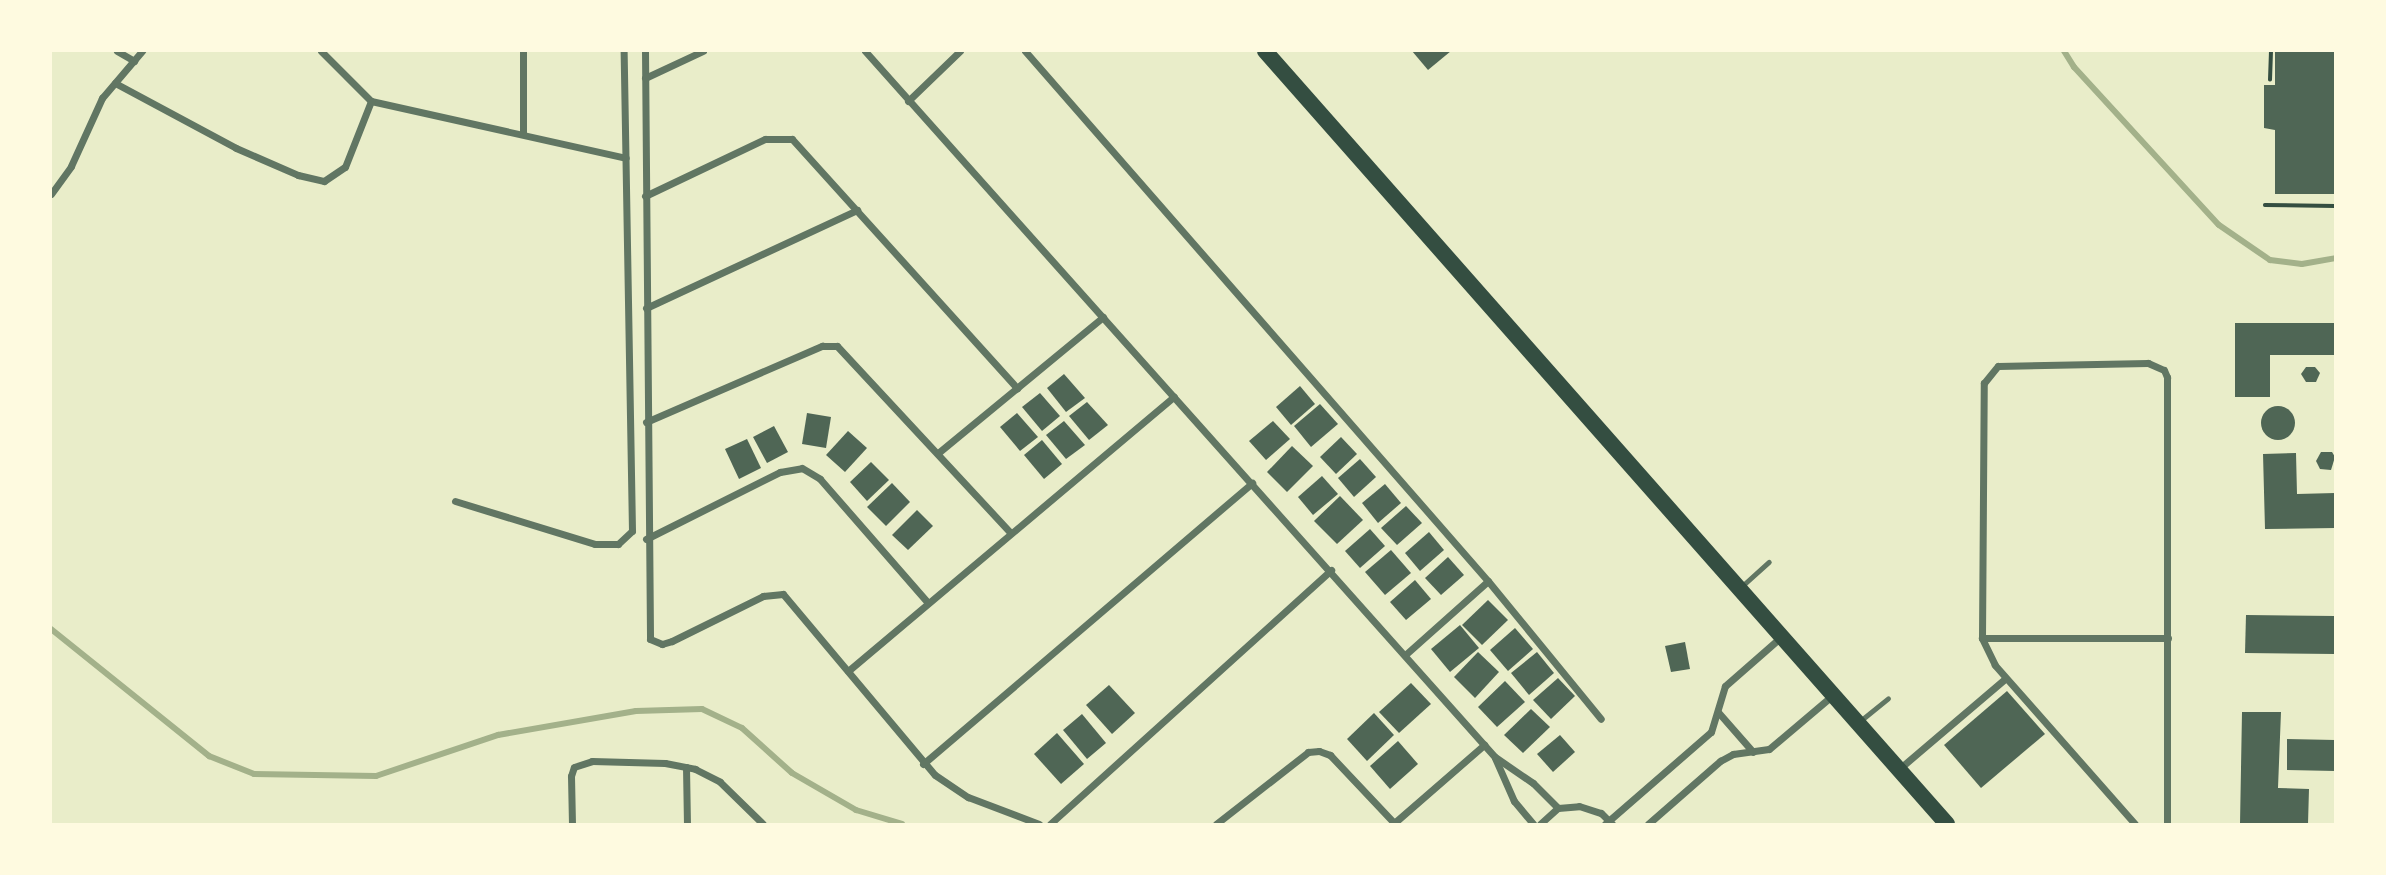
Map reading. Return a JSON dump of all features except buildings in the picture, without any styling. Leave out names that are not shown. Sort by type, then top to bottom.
[{"type":"highway","points":[[1265,51],[1947,824]]},
{"type":"street","points":[[117,51],[134,61]]},
{"type":"street","points":[[51,194],[71,166],[102,98],[142,51]]},
{"type":"street","points":[[321,51],[371,101],[626,158]]},
{"type":"street","points":[[523,51],[523,134]]},
{"type":"street","points":[[456,501],[595,544],[618,544],[632,531],[624,51]]},
{"type":"street","points":[[645,51],[646,623],[655,643],[672,641],[776,593],[789,599],[923,764],[968,797],[1039,824]]},
{"type":"street","points":[[645,78],[704,51]]},
{"type":"street","points":[[865,51],[1331,570],[1484,745],[1495,757],[1533,783],[1558,808]]},
{"type":"street","points":[[908,101],[960,51]]},
{"type":"street","points":[[1025,51],[1488,581],[1601,719]]},
{"type":"street","points":[[115,83],[236,148],[298,175],[324,181],[345,167],[371,101]]},
{"type":"street","points":[[645,195],[765,139],[784,136],[799,145],[1017,388]]},
{"type":"street","points":[[646,308],[857,210]]},
{"type":"street","points":[[938,453],[1103,317]]},
{"type":"street","points":[[646,422],[831,344],[845,352],[1011,533]]},
{"type":"street","points":[[2135,824],[2006,678],[1982,638],[1986,375],[2007,365],[2148,363],[2164,370],[2169,384],[2167,824]]},
{"type":"street","points":[[848,671],[1174,396]]},
{"type":"street","points":[[646,539],[780,472],[802,468],[820,479],[928,603]]},
{"type":"street","points":[[923,764],[1252,483]]},
{"type":"street","points":[[1051,824],[1331,570]]},
{"type":"street","points":[[1405,655],[1488,581]]},
{"type":"street","points":[[1540,824],[1558,808],[1590,808],[1609,823],[1711,732],[1725,686],[1782,637]]},
{"type":"street","points":[[1982,638],[2168,638]]},
{"type":"street","points":[[1899,770],[2006,678]]},
{"type":"street","points":[[1648,824],[1720,761],[1733,754],[1753,752],[1776,744],[1833,695]]},
{"type":"street","points":[[1717,711],[1753,752]]},
{"type":"street","points":[[1216,824],[1308,752],[1319,751],[1330,755],[1394,824],[1484,745]]},
{"type":"street","points":[[1495,757],[1514,801],[1533,824]]},
{"type":"street","points":[[572,824],[574,767],[592,761],[686,767],[720,782],[763,824]]},
{"type":"street","points":[[686,767],[687,824]]},
{"type":"lane","points":[[1739,588],[1769,562]]},
{"type":"lane","points":[[1858,723],[1888,698]]},
{"type":"path","points":[[2270,80],[2271,51]]},
{"type":"path","points":[[2265,205],[2335,206]]},
{"type":"waterway","points":[[2064,51],[2074,67],[2219,225],[2270,260],[2302,264],[2335,258]]},
{"type":"waterway","points":[[51,629],[209,756],[254,774],[376,776],[498,735],[636,711],[702,709],[742,728],[792,773],[856,810],[902,824]]}]
